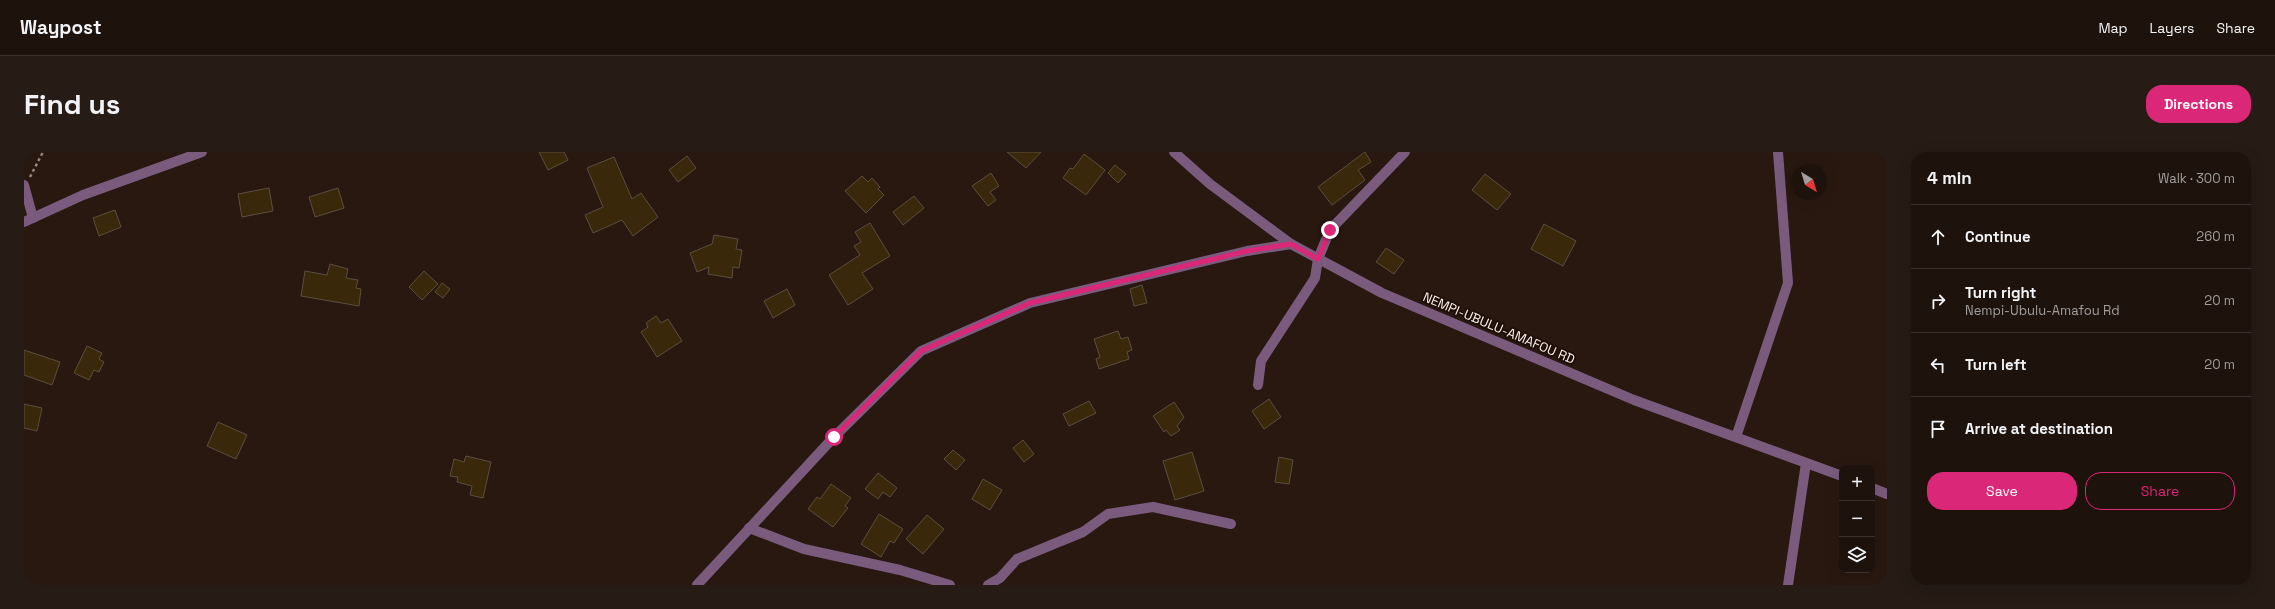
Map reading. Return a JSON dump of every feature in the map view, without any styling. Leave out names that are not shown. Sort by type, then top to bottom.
[{"type":"street","points":[[24,187],[28,220],[83,195],[202,152]]},
{"type":"street","name":"NEMPI-UBULU-AMAFOU RD","points":[[1174,152],[1210,184],[1291,244],[1389,296],[1634,400],[1839,475]]},
{"type":"street","points":[[1258,385],[1261,361],[1315,278],[1318,259],[1330,230],[1405,152]]},
{"type":"street","points":[[1736,437],[1788,282],[1778,152]]},
{"type":"street","points":[[697,585],[834,437],[921,351],[1030,303],[1247,251],[1291,244]]},
{"type":"street","points":[[1788,585],[1806,463]]},
{"type":"street","points":[[1875,489],[1887,494]]},
{"type":"street","points":[[988,585],[1000,578],[1017,558],[1083,532],[1108,514],[1153,506],[1231,524]]},
{"type":"street","points":[[749,528],[804,548],[900,570],[950,585]]},
{"type":"path","points":[[24,187],[43,152]]},
{"type":"building","points":[[539,152],[564,152],[568,160],[548,170]]},
{"type":"building","points":[[1007,152],[1041,152],[1026,168]]},
{"type":"building","points":[[1365,152],[1371,162],[1358,170],[1365,180],[1332,205],[1318,187]]},
{"type":"building","points":[[1084,154],[1105,170],[1086,195],[1063,178],[1070,168],[1073,169]]},
{"type":"building","points":[[687,156],[696,168],[678,182],[669,170]]},
{"type":"building","points":[[614,157],[632,199],[641,193],[658,217],[633,236],[622,220],[593,233],[585,215],[603,207],[587,168]]},
{"type":"building","points":[[1115,165],[1126,174],[1118,183],[1108,173]]},
{"type":"building","points":[[991,173],[999,186],[990,192],[996,200],[988,206],[972,186]]},
{"type":"building","points":[[1485,174],[1511,194],[1497,210],[1472,190]]},
{"type":"building","points":[[862,176],[868,182],[872,178],[880,187],[878,189],[884,195],[866,213],[845,191]]},
{"type":"building","points":[[269,188],[273,211],[242,217],[238,194]]},
{"type":"building","points":[[338,188],[344,208],[315,217],[309,197]]},
{"type":"building","points":[[914,196],[924,208],[903,225],[893,212]]},
{"type":"building","points":[[115,210],[121,227],[99,236],[93,218]]},
{"type":"building","points":[[870,223],[890,256],[862,273],[873,289],[848,305],[829,275],[860,255],[854,246],[861,242],[855,232]]},
{"type":"building","points":[[1544,224],[1576,241],[1563,266],[1531,249]]},
{"type":"building","points":[[714,235],[738,239],[736,249],[742,250],[739,268],[733,267],[732,278],[708,274],[709,267],[697,272],[690,253],[712,244]]},
{"type":"building","points":[[1386,248],[1404,260],[1394,274],[1376,262]]},
{"type":"building","points":[[330,264],[348,269],[346,278],[358,280],[356,288],[361,289],[359,306],[301,296],[305,271],[327,275]]},
{"type":"building","points":[[424,271],[438,284],[422,300],[409,287]]},
{"type":"building","points":[[442,283],[450,289],[443,298],[435,292]]},
{"type":"building","points":[[1142,285],[1147,303],[1134,306],[1130,289]]},
{"type":"building","points":[[787,289],[795,305],[773,318],[764,301]]},
{"type":"building","points":[[656,316],[661,323],[668,319],[682,341],[657,357],[641,332],[648,327],[646,323]]},
{"type":"building","points":[[1118,331],[1121,339],[1128,337],[1132,350],[1127,352],[1129,359],[1099,369],[1096,359],[1100,357],[1094,339]]},
{"type":"building","points":[[87,346],[102,353],[99,359],[104,362],[99,372],[94,370],[89,380],[74,373]]},
{"type":"building","points":[[24,350],[60,362],[52,385],[24,375]]},
{"type":"building","points":[[1269,399],[1281,417],[1264,429],[1252,411]]},
{"type":"building","points":[[1089,401],[1096,413],[1069,426],[1063,414]]},
{"type":"building","points":[[1174,402],[1184,417],[1177,426],[1180,430],[1171,436],[1166,430],[1164,432],[1153,416]]},
{"type":"building","points":[[24,404],[42,408],[37,431],[24,428]]},
{"type":"building","points":[[218,422],[247,435],[236,459],[207,446]]},
{"type":"building","points":[[1023,440],[1034,454],[1024,462],[1013,448]]},
{"type":"building","points":[[953,450],[965,460],[956,470],[944,459]]},
{"type":"building","points":[[1192,452],[1204,491],[1175,500],[1163,461]]},
{"type":"building","points":[[466,456],[491,462],[483,498],[470,495],[472,486],[457,482],[458,477],[450,476],[454,459],[464,462]]},
{"type":"building","points":[[1279,457],[1293,460],[1289,484],[1275,482]]},
{"type":"building","points":[[878,473],[897,488],[890,497],[883,492],[878,499],[865,489]]},
{"type":"building","points":[[983,479],[1002,490],[990,510],[972,499]]},
{"type":"building","points":[[831,484],[851,498],[845,506],[848,508],[833,527],[808,509],[817,497],[820,499]]},
{"type":"building","points":[[879,514],[903,529],[894,543],[890,541],[881,557],[861,544]]},
{"type":"building","points":[[927,515],[944,529],[923,554],[906,539]]},
{"type":"route","points":[[834,437],[921,351],[1030,303],[1247,251],[1291,244],[1318,259],[1330,230]]}]
